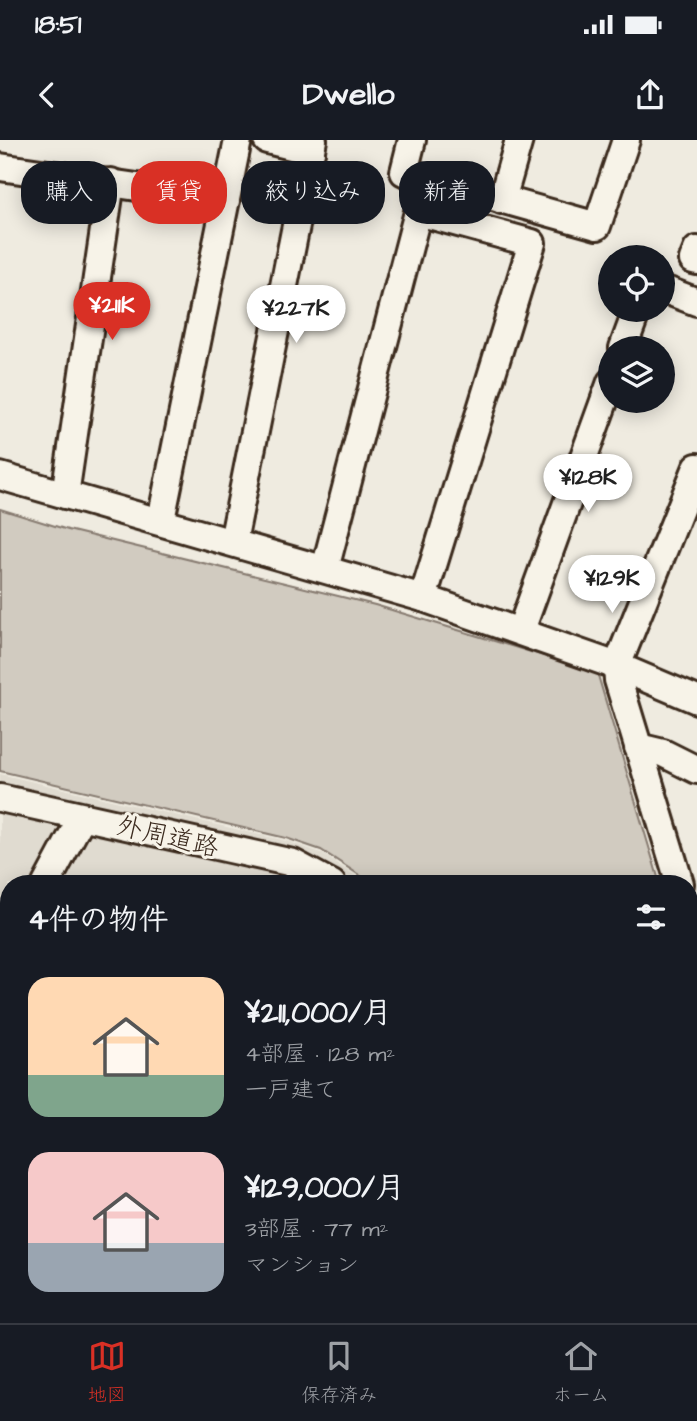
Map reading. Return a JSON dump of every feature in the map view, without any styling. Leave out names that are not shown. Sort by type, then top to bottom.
[{"type":"street","points":[[227,195],[238,140]]},
{"type":"street","points":[[233,542],[312,145],[267,140]]},
{"type":"street","points":[[412,140],[404,172],[597,226],[626,140]]},
{"type":"street","points":[[502,200],[519,140]]},
{"type":"street","points":[[0,167],[21,170]]},
{"type":"street","points":[[325,569],[418,212],[532,243],[423,598]]},
{"type":"street","points":[[65,495],[105,224]]},
{"type":"street","points":[[161,520],[221,224]]},
{"type":"street","points":[[697,250],[693,260],[697,261]]},
{"type":"street","points":[[675,294],[697,302]]},
{"type":"street","points":[[521,630],[600,413]]},
{"type":"street","points":[[677,875],[618,680],[617,666],[697,467]]},
{"type":"street","points":[[0,476],[161,520],[423,598],[521,630],[617,666],[697,701]]},
{"type":"street","points":[[638,747],[663,753],[697,769]]},
{"type":"street","name":"外周道路","points":[[0,798],[293,863],[315,875]]},
{"type":"street","points":[[51,875],[82,817]]},
{"type":"shaded area","points":[[0,509],[68,530],[375,605],[597,672],[657,875],[359,875],[321,850],[286,838],[0,771]]},
{"type":"shaded area","points":[[0,774],[287,841],[321,853],[354,875],[0,875]]}]
